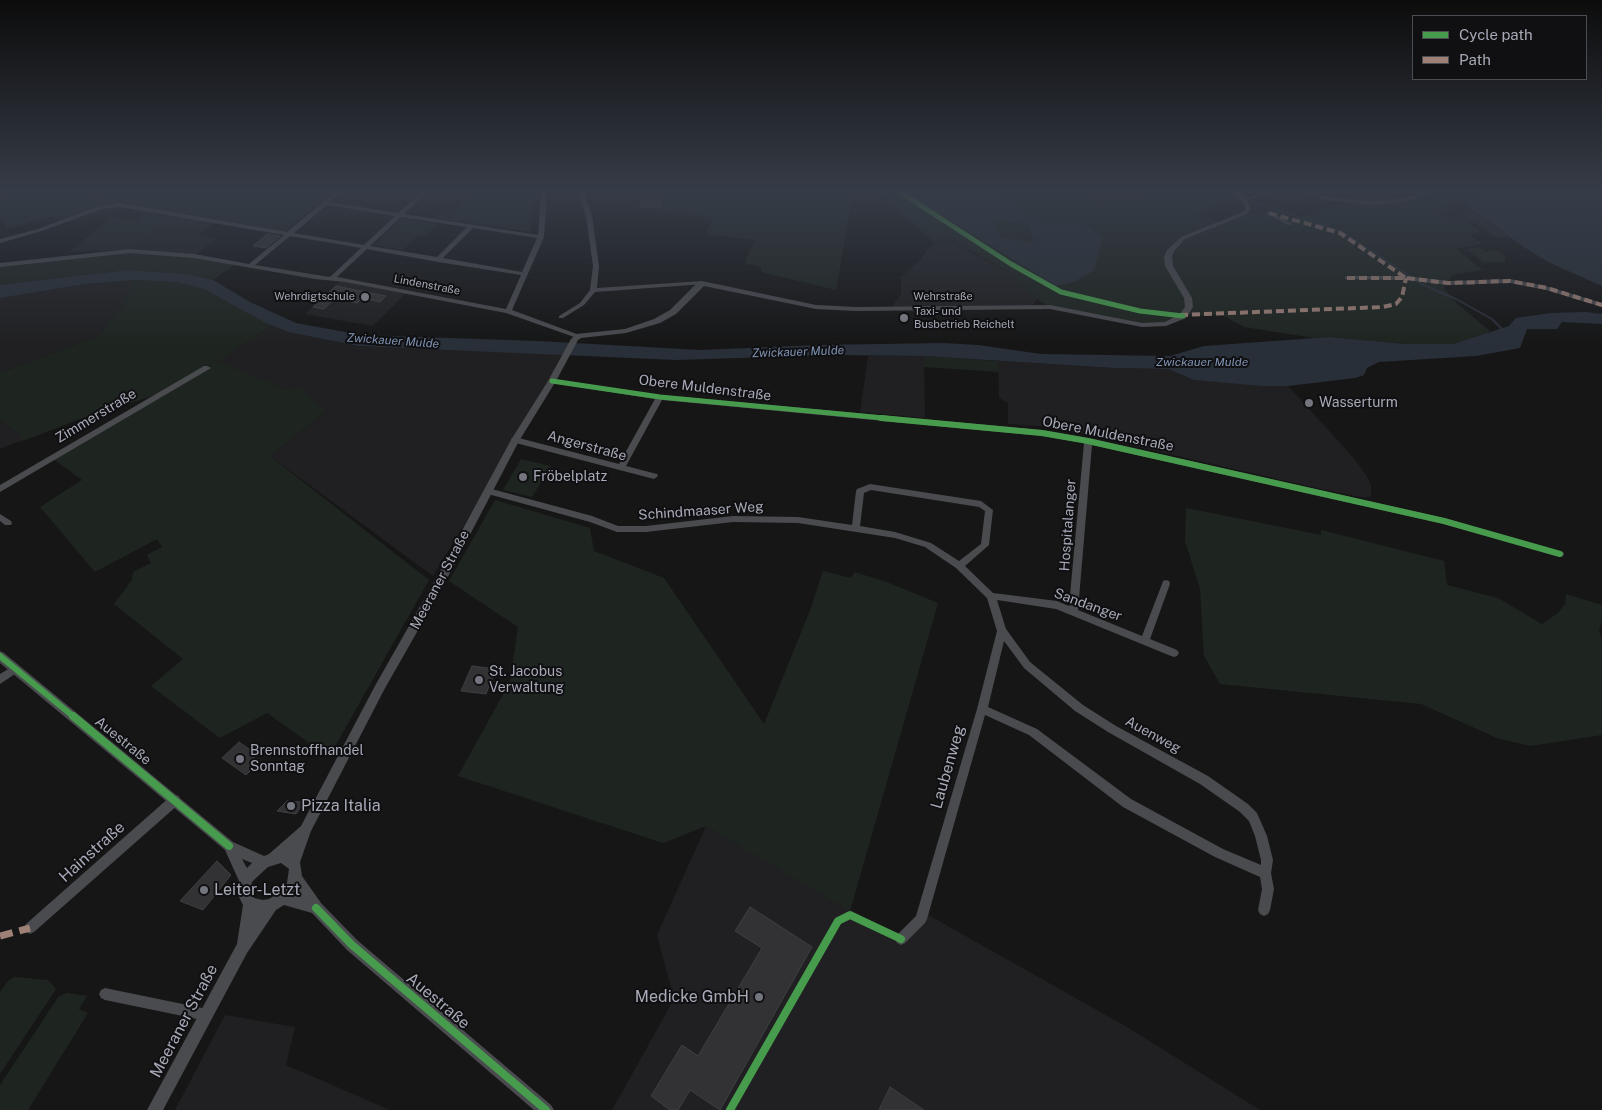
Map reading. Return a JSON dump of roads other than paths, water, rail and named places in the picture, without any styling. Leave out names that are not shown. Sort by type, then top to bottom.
[{"type":"street","points":[[251,265],[276,244]]},
{"type":"street","points":[[341,244],[524,274]]},
{"type":"street","points":[[331,279],[368,244]]},
{"type":"street","points":[[438,260],[454,244]]},
{"type":"street","points":[[508,310],[537,244]]},
{"type":"street","points":[[561,317],[582,304],[593,290],[596,266],[593,244]]},
{"type":"street","name":"Wehrstraße","points":[[593,290],[702,283],[816,307],[856,309],[1041,307],[1152,326],[1173,322],[1183,316],[1189,307],[1189,302],[1169,266],[1168,257],[1170,250],[1177,244]]},
{"type":"street","name":"Lindenstraße","points":[[0,265],[103,253],[145,251],[345,280],[508,310],[577,337]]},
{"type":"street","points":[[1346,278],[1406,278],[1448,283],[1510,281],[1547,288],[1602,305]]},
{"type":"street","points":[[577,337],[626,331],[657,321],[682,304],[702,283]]},
{"type":"street","name":"Meeraner Straße","points":[[292,863],[306,828],[380,687],[438,585],[515,440],[577,337]]},
{"type":"street","name":"Zimmerstraße","points":[[0,489],[207,368]]},
{"type":"street","name":"Obere Muldenstraße","points":[[552,381],[660,397],[823,414],[1042,433],[1088,441],[1444,521],[1560,554]]},
{"type":"street","points":[[621,468],[660,397]]},
{"type":"street","name":"Angerstraße","points":[[515,440],[654,476]]},
{"type":"street","name":"Hospitalanger","points":[[1073,611],[1088,441]]},
{"type":"street","points":[[856,528],[860,492],[870,487],[981,504],[989,510],[986,545],[960,566]]},
{"type":"street","name":"Schindmaaser Weg","points":[[488,491],[592,518],[617,529],[646,529],[733,520],[798,520],[895,535],[928,545],[960,566],[991,596]]},
{"type":"street","points":[[0,517],[8,523]]},
{"type":"street","points":[[1145,641],[1166,584]]},
{"type":"street","points":[[991,596],[1002,632]]},
{"type":"street","name":"Sandanger","points":[[991,596],[1056,605],[1174,653]]},
{"type":"street","name":"Laubenweg","points":[[901,939],[921,919],[982,709],[1002,632]]},
{"type":"street","name":"Auenweg","points":[[1002,632],[1027,665],[1079,708],[1112,729],[1204,780],[1244,808],[1253,817],[1261,836],[1267,860],[1265,873],[1268,889],[1264,910]]},
{"type":"street","name":"Auestraße","points":[[0,656],[176,800],[229,846],[269,860]]},
{"type":"street","points":[[0,680],[16,669]]},
{"type":"street","points":[[982,709],[1034,732],[1127,803],[1219,853],[1265,873]]},
{"type":"street","name":"Hainstraße","points":[[30,928],[176,800]]},
{"type":"street","name":"Meeraner Straße","points":[[269,860],[306,828]]},
{"type":"street","name":"Auestraße","points":[[229,846],[246,880]]},
{"type":"street","points":[[281,857],[292,863],[296,870],[296,879],[283,898],[263,907],[250,904],[244,893],[246,880],[269,860],[281,857]]},
{"type":"street","name":"Auestraße","points":[[296,879],[316,908],[352,945],[546,1110]]},
{"type":"street","name":"Auestraße","points":[[283,898],[316,908]]},
{"type":"street","name":"Meeraner Straße","points":[[242,948],[250,904]]},
{"type":"street","name":"Meeraner Straße","points":[[155,1110],[208,1015],[242,948],[271,905]]},
{"type":"street","points":[[105,994],[208,1015]]},
{"type":"water","points":[[988,244],[1101,244],[1094,271],[1074,282],[1056,286]]},
{"type":"water","points":[[1520,244],[1602,244],[1602,286],[1548,262]]},
{"type":"water","name":"Zwickauer Mulde","points":[[127,270],[186,274],[213,280],[250,302],[296,323],[361,335],[538,341],[700,350],[819,345],[943,343],[978,345],[1041,354],[1170,356],[1204,346],[1330,337],[1406,344],[1453,344],[1509,326],[1516,318],[1551,313],[1585,312],[1602,314],[1602,324],[1562,322],[1557,329],[1527,329],[1520,348],[1476,356],[1379,362],[1367,368],[1364,375],[1355,378],[1288,386],[1262,386],[1194,380],[1168,369],[1113,368],[924,356],[833,355],[676,360],[358,346],[288,332],[264,322],[204,289],[176,282],[134,280],[86,284],[0,298],[0,285]]},
{"type":"waterway","points":[[1360,244],[1411,277]]},
{"type":"waterway","points":[[1419,283],[1456,299],[1492,319],[1502,329]]},
{"type":"place","name":"Wehrdigtschule","points":[[365,297]]},
{"type":"place","name":"Taxi- und Busbetrieb Reichelt","points":[[904,318]]},
{"type":"place","name":"Wasserturm","points":[[1309,403]]},
{"type":"place","name":"Fröbelplatz","points":[[523,477]]},
{"type":"place","name":"St. Jacobus Verwaltung","points":[[479,680]]},
{"type":"place","name":"Brennstoffhandel Sonntag","points":[[240,759]]},
{"type":"place","name":"Pizza Italia","points":[[291,806]]},
{"type":"place","name":"Leiter-Letzt","points":[[204,890]]},
{"type":"place","name":"Medicke GmbH","points":[[759,997]]}]
